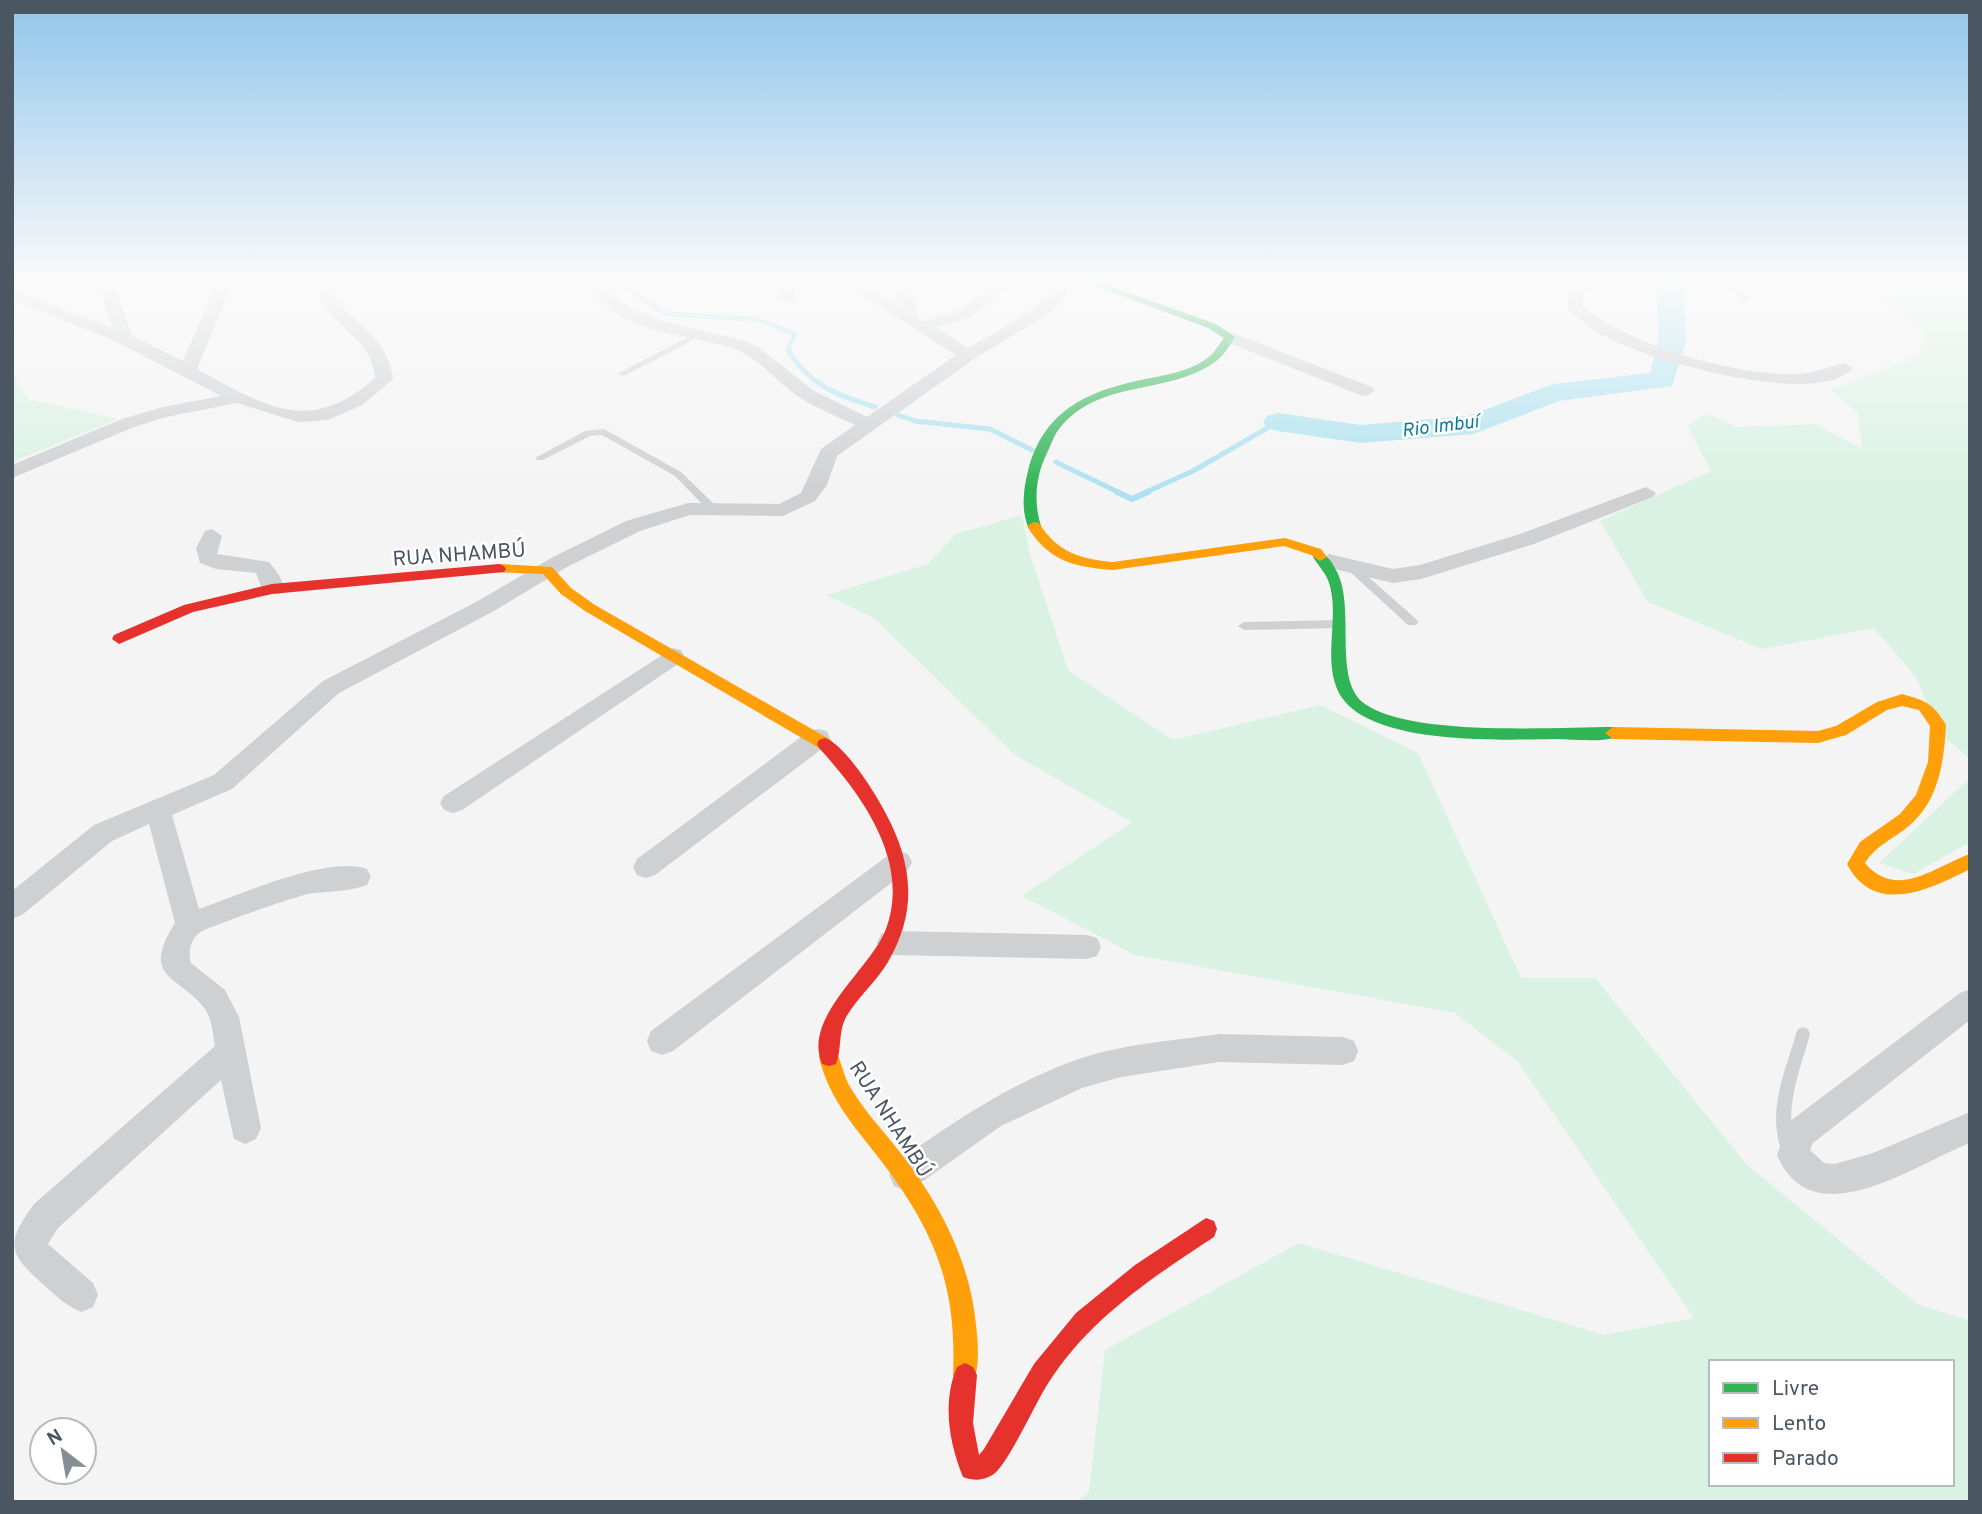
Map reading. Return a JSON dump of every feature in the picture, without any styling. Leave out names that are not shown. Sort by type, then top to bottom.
[{"type":"street","points":[[146,350],[243,397],[283,414],[300,418],[321,416],[345,408],[370,393],[384,379],[381,361],[374,350]]},
{"type":"street","points":[[187,371],[196,350]]},
{"type":"street","points":[[748,350],[808,395],[867,424]]},
{"type":"street","points":[[960,350],[968,355]]},
{"type":"street","points":[[13,904],[103,833],[159,812],[223,782],[331,687],[547,570],[634,526],[688,509],[711,507],[765,512],[783,510],[795,505],[808,497],[817,485],[828,453],[977,350]]},
{"type":"street","points":[[1223,350],[1194,372],[1181,377],[1111,387],[1055,425],[1042,441],[1030,486],[1028,514],[1035,532],[1053,551],[1087,565],[1113,566],[1285,542],[1307,546],[1329,561],[1393,576],[1431,570],[1572,523],[1646,493]]},
{"type":"street","points":[[1262,350],[1366,391]]},
{"type":"street","points":[[1656,350],[1687,360],[1742,372],[1792,379],[1814,378],[1844,368]]},
{"type":"street","points":[[12,472],[128,423],[163,412],[243,397]]},
{"type":"street","points":[[212,536],[206,548],[208,558],[216,562],[262,567],[271,578],[272,589]]},
{"type":"street","points":[[1329,561],[1339,599],[1342,624],[1338,677],[1345,692],[1358,708],[1386,721],[1457,730],[1818,737],[1843,731],[1891,701],[1907,699],[1919,702],[1929,709],[1940,728],[1934,783],[1920,803],[1894,829],[1862,850],[1856,864],[1868,882],[1885,889],[1901,888],[1935,877],[1970,861]]},
{"type":"street","name":"RUA NHAMBÚ","points":[[119,639],[189,608],[272,589],[498,569],[547,570],[566,591],[590,608],[818,738],[835,753],[862,787],[891,839],[899,862],[901,905],[891,943],[836,1011],[828,1035],[829,1060],[840,1088],[905,1175],[939,1235],[958,1282],[967,1319],[961,1449],[972,1468],[983,1467],[993,1458],[1050,1359],[1085,1320],[1146,1269],[1206,1229]]},
{"type":"street","points":[[453,803],[673,656]]},
{"type":"street","points":[[646,867],[818,738]]},
{"type":"street","points":[[159,812],[189,924]]},
{"type":"street","points":[[662,1041],[899,862]]},
{"type":"street","points":[[245,1128],[224,1017],[215,999],[180,971],[175,957],[176,947],[189,924],[305,883],[358,877]]},
{"type":"street","points":[[891,943],[1087,947]]},
{"type":"street","points":[[1970,1002],[1800,1133],[1793,1155],[1812,1174],[1824,1180],[1842,1179],[1873,1169],[1970,1127]]},
{"type":"street","points":[[905,1175],[990,1115],[1078,1074],[1121,1063],[1219,1048],[1343,1051]]},
{"type":"street","points":[[81,1295],[32,1252],[29,1244],[35,1228],[101,1164],[230,1052]]},
{"type":"lane","points":[[621,374],[670,350]]},
{"type":"lane","points":[[540,458],[588,433],[604,432],[678,474],[711,507]]},
{"type":"lane","points":[[1352,568],[1412,622]]},
{"type":"lane","points":[[1244,626],[1342,624]]},
{"type":"lane","points":[[1793,1155],[1784,1140],[1784,1107],[1803,1034]]},
{"type":"green space","points":[[1921,350],[1970,350],[1970,759],[1938,731],[1916,677],[1874,628],[1762,649],[1648,602],[1600,521],[1711,471],[1687,425],[1707,414],[1737,427],[1815,424],[1862,449],[1858,413],[1831,390],[1919,355]]},
{"type":"green space","points":[[12,370],[28,399],[118,419],[12,462]]},
{"type":"green space","points":[[1022,515],[1030,555],[1068,670],[1173,740],[1320,705],[1418,753],[1521,978],[1595,978],[1747,1165],[1917,1304],[1970,1321],[1970,1502],[1078,1502],[1089,1492],[1105,1350],[1299,1243],[1604,1335],[1694,1318],[1518,1062],[1455,1013],[1135,955],[1022,896],[1132,822],[1015,755],[874,618],[826,595],[928,564],[956,534]]},
{"type":"green space","points":[[1970,778],[1970,842],[1913,874],[1879,863]]},
{"type":"waterway","points":[[788,350],[796,362],[825,388],[875,407]]},
{"type":"waterway","name":"Rio Imbuí","points":[[1278,422],[1361,434],[1473,425],[1553,393],[1662,380],[1670,350]]},
{"type":"waterway","points":[[898,415],[915,421],[990,429],[1032,450]]},
{"type":"waterway","points":[[1144,493],[1193,471],[1278,422]]},
{"type":"waterway","points":[[1056,462],[1120,493]]},
{"type":"waterway","points":[[1117,492],[1132,499],[1148,492]]},
{"type":"traffic: fast","points":[[1034,526],[1030,494],[1036,463],[1054,428],[1077,405],[1105,392],[1191,371],[1214,359],[1221,350]]},
{"type":"traffic: fast","points":[[1320,557],[1329,568],[1338,594],[1339,663],[1342,682],[1351,700],[1361,709],[1383,719],[1412,727],[1446,731],[1520,734],[1613,733]]},
{"type":"traffic: slow","points":[[1034,526],[1040,537],[1057,552],[1078,561],[1101,565],[1113,566],[1285,542],[1316,552],[1320,557]]},
{"type":"traffic: slow","points":[[499,569],[547,570],[566,591],[590,608],[825,744]]},
{"type":"traffic: slow","points":[[1613,733],[1818,737],[1841,731],[1882,706],[1902,700],[1924,706],[1938,725],[1936,762],[1923,798],[1906,819],[1866,847],[1856,864],[1867,878],[1880,885],[1895,888],[1925,882],[1970,861]]},
{"type":"traffic: slow","points":[[829,1057],[832,1071],[844,1096],[906,1177],[938,1229],[958,1284],[964,1313],[965,1375]]},
{"type":"traffic: jam","points":[[119,639],[189,608],[272,589],[499,569]]},
{"type":"traffic: jam","points":[[825,744],[845,765],[879,815],[892,843],[899,872],[901,901],[895,929],[881,957],[845,1003],[832,1027],[829,1057]]},
{"type":"traffic: jam","points":[[965,1375],[962,1411],[964,1446],[972,1468],[983,1467],[993,1458],[1034,1384],[1066,1340],[1122,1288],[1206,1229]]}]
